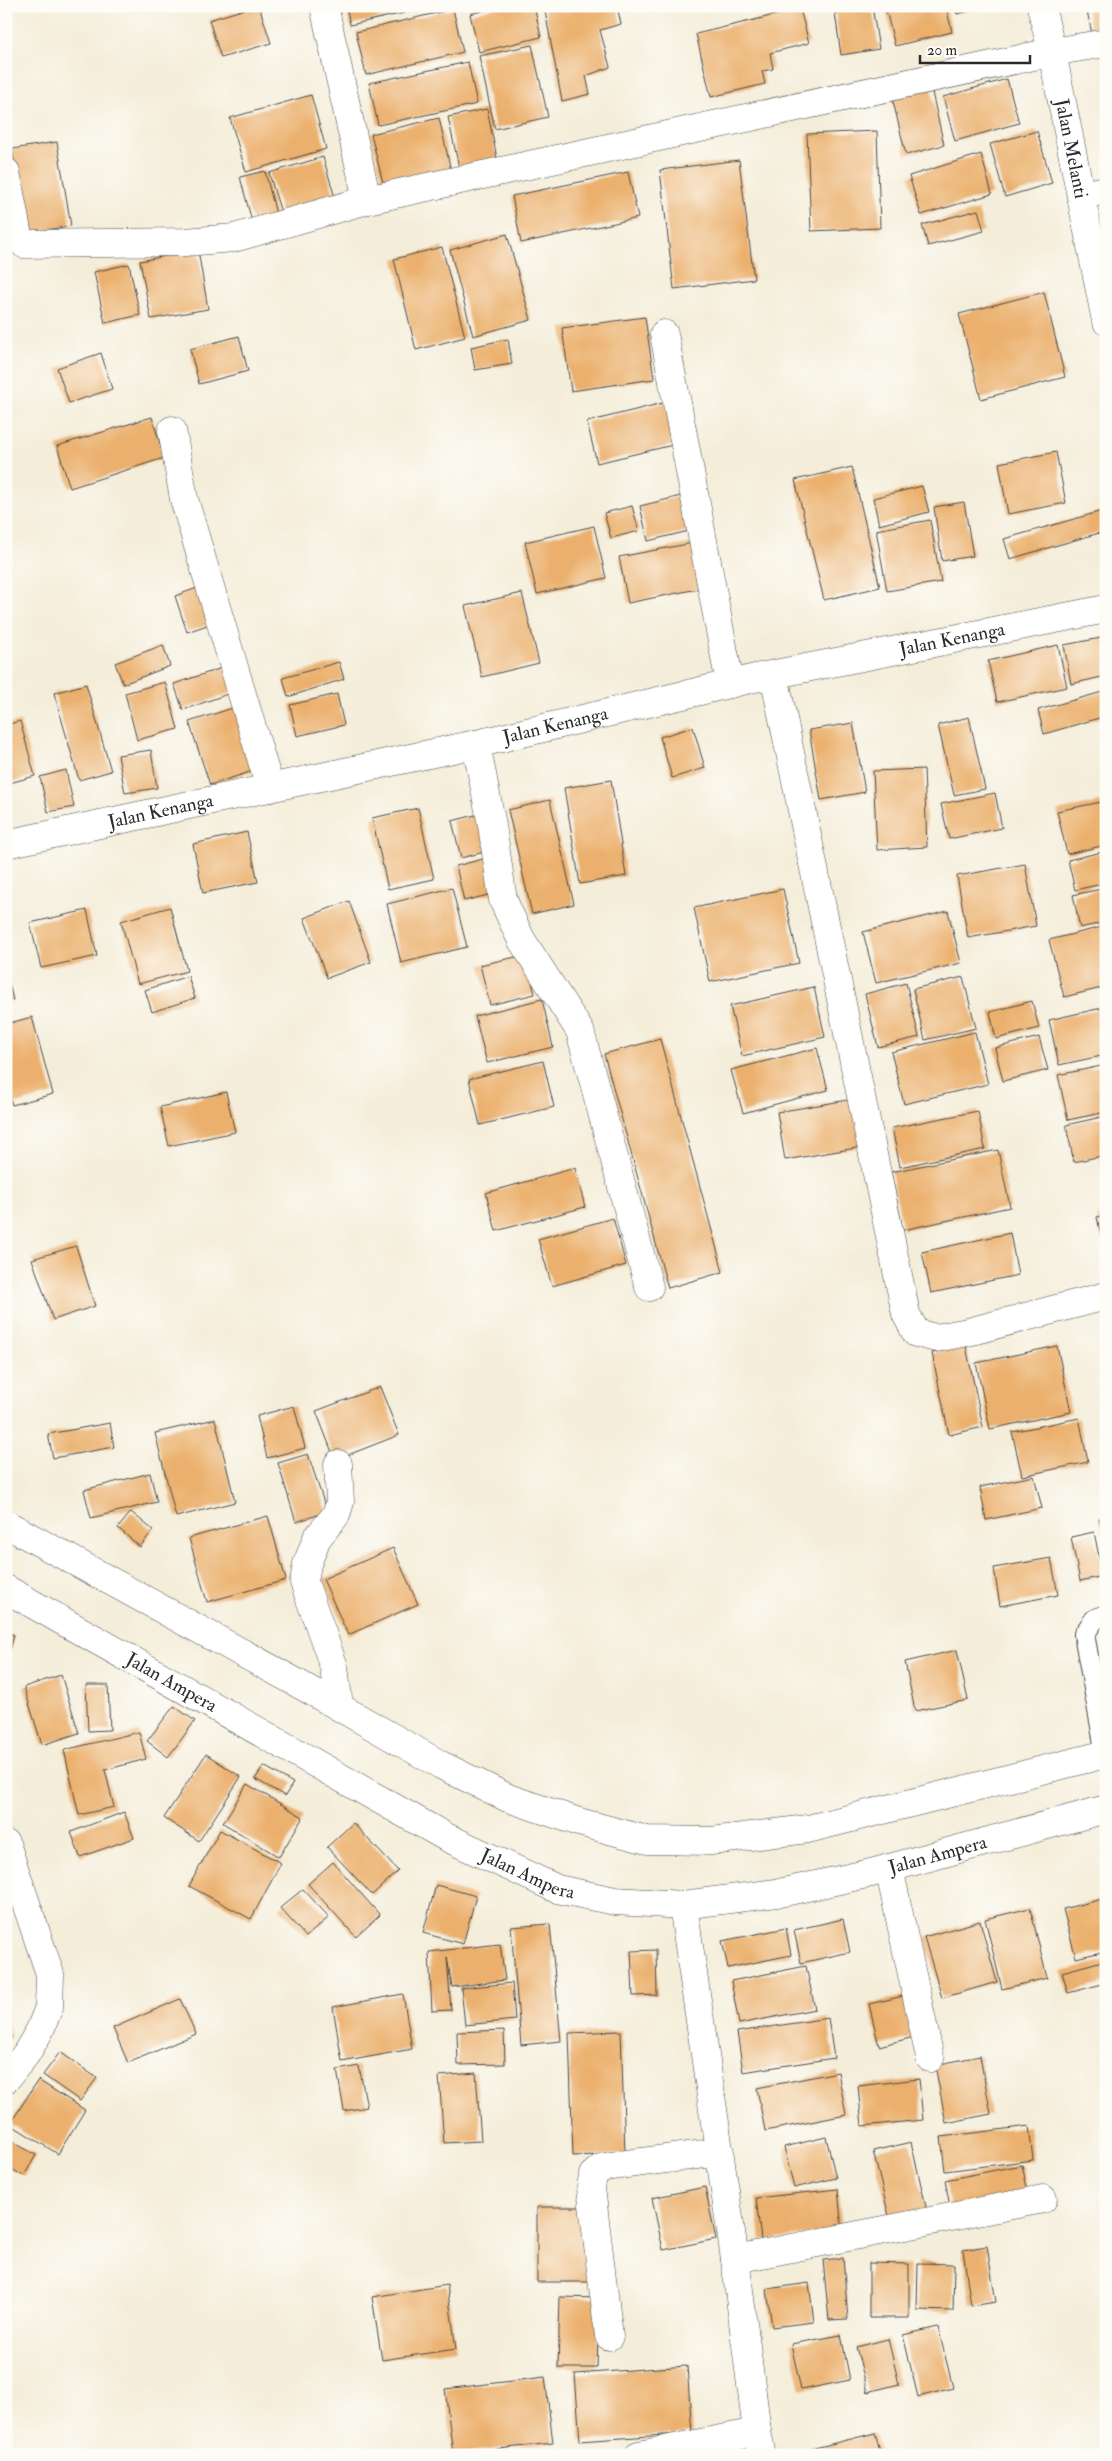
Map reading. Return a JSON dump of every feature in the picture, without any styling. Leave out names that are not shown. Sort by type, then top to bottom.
[{"type":"street","points":[[324,6],[367,200]]},
{"type":"street","name":"Jalan Melanti","points":[[1041,6],[1052,52],[1093,192],[1106,322]]},
{"type":"street","points":[[6,172],[18,236],[24,244],[186,242],[234,238],[367,200],[1052,52],[1106,43]]},
{"type":"street","points":[[664,334],[730,684]]},
{"type":"street","points":[[172,430],[184,499],[270,788]]},
{"type":"street","name":"Jalan Kenanga","points":[[6,844],[476,744],[774,674],[1106,609]]},
{"type":"street","points":[[774,674],[906,1314],[916,1333],[936,1338],[968,1332],[1106,1296]]},
{"type":"street","points":[[476,744],[492,825],[503,900],[521,938],[580,1031],[649,1287]]},
{"type":"street","points":[[338,1464],[340,1502],[336,1515],[317,1538],[307,1564],[304,1582],[334,1667],[339,1706]]},
{"type":"street","points":[[6,1524],[339,1706],[441,1765],[508,1798],[578,1822],[647,1840],[711,1841],[808,1829],[1106,1754]]},
{"type":"street","name":"Jalan Ampera","points":[[6,1589],[446,1837],[557,1889],[615,1901],[682,1905],[784,1892],[889,1868],[1106,1809]]},
{"type":"street","points":[[6,1844],[50,1974],[49,2006],[40,2030],[26,2054],[6,2079]]},
{"type":"street","points":[[889,1868],[930,2058]]},
{"type":"street","points":[[639,2455],[760,2443],[720,2152],[682,1905]]},
{"type":"street","points":[[609,2336],[591,2188],[593,2175],[601,2168],[611,2166],[720,2152]]},
{"type":"street","points":[[735,2259],[1043,2199]]},
{"type":"lane","points":[[1106,1615],[1095,1619],[1084,1634],[1106,1754]]},
{"type":"building","points":[[259,6],[271,43],[221,58],[209,20]]},
{"type":"building","points":[[346,6],[431,6],[431,7],[350,25]]},
{"type":"building","points":[[500,6],[534,6],[541,37],[479,52],[470,14]]},
{"type":"building","points":[[544,6],[617,6],[621,24],[600,30],[610,67],[586,76],[590,94],[562,101]]},
{"type":"building","points":[[834,6],[872,6],[879,49],[841,55]]},
{"type":"building","points":[[885,6],[946,6],[952,32],[895,46]]},
{"type":"building","points":[[954,6],[982,6],[982,7],[957,14]]},
{"type":"building","points":[[1086,6],[1106,6],[1106,36],[1093,39]]},
{"type":"building","points":[[453,9],[463,52],[366,75],[356,32]]},
{"type":"building","points":[[800,9],[809,43],[770,53],[773,69],[762,71],[765,84],[711,97],[696,34]]},
{"type":"building","points":[[532,45],[548,117],[495,129],[479,56]]},
{"type":"building","points":[[468,62],[477,104],[378,125],[369,83]]},
{"type":"building","points":[[1007,79],[1019,123],[955,141],[943,97]]},
{"type":"building","points":[[931,88],[944,145],[906,155],[892,97]]},
{"type":"building","points":[[311,95],[326,149],[246,172],[230,118]]},
{"type":"building","points":[[487,109],[498,163],[460,172],[448,117]]},
{"type":"building","points":[[439,118],[452,175],[385,191],[371,134]]},
{"type":"building","points":[[877,131],[880,228],[811,231],[807,134]]},
{"type":"building","points":[[1037,131],[1052,183],[1005,197],[990,144]]},
{"type":"building","points":[[57,142],[71,226],[26,233],[12,149]]},
{"type":"building","points":[[981,154],[992,194],[921,215],[909,176]]},
{"type":"building","points":[[323,157],[336,201],[282,216],[269,173]]},
{"type":"building","points":[[739,160],[754,279],[674,289],[660,170]]},
{"type":"building","points":[[265,171],[277,218],[253,225],[240,177]]},
{"type":"building","points":[[628,172],[638,218],[521,243],[512,196]]},
{"type":"building","points":[[978,210],[984,231],[928,246],[922,225]]},
{"type":"building","points":[[507,234],[531,320],[473,336],[450,250]]},
{"type":"building","points":[[442,247],[465,337],[416,350],[394,259]]},
{"type":"building","points":[[198,250],[208,309],[151,319],[140,261]]},
{"type":"building","points":[[129,264],[140,315],[105,323],[94,272]]},
{"type":"building","points":[[1044,292],[1065,377],[981,399],[959,314]]},
{"type":"building","points":[[645,317],[654,379],[571,391],[562,328]]},
{"type":"building","points":[[239,336],[248,371],[199,384],[190,349]]},
{"type":"building","points":[[508,339],[512,364],[475,370],[471,347]]},
{"type":"building","points":[[101,353],[112,389],[69,403],[57,368]]},
{"type":"building","points":[[667,402],[677,444],[597,463],[587,422]]},
{"type":"building","points":[[152,417],[164,458],[70,488],[57,446]]},
{"type":"building","points":[[1056,452],[1066,503],[1008,514],[999,463]]},
{"type":"building","points":[[852,467],[880,587],[824,600],[795,480]]},
{"type":"building","points":[[922,486],[929,512],[879,525],[873,498]]},
{"type":"building","points":[[689,494],[697,529],[648,541],[640,506]]},
{"type":"building","points":[[964,502],[973,556],[942,561],[934,507]]},
{"type":"building","points":[[632,506],[639,531],[611,538],[604,513]]},
{"type":"building","points":[[1102,511],[1106,531],[1010,559],[1004,539]]},
{"type":"building","points":[[930,520],[941,582],[887,591],[876,530]]},
{"type":"building","points":[[594,526],[606,578],[537,594],[525,542]]},
{"type":"building","points":[[698,542],[707,587],[628,603],[619,557]]},
{"type":"building","points":[[200,587],[213,623],[187,632],[175,596]]},
{"type":"building","points":[[522,593],[539,663],[482,677],[465,606]]},
{"type":"building","points":[[1106,637],[1106,676],[1071,684],[1064,645]]},
{"type":"building","points":[[163,645],[170,666],[123,684],[115,663]]},
{"type":"building","points":[[1058,645],[1067,687],[997,702],[988,661]]},
{"type":"building","points":[[339,662],[344,679],[288,697],[283,678]]},
{"type":"building","points":[[225,667],[233,692],[183,710],[174,684]]},
{"type":"building","points":[[165,682],[178,729],[137,740],[125,693]]},
{"type":"building","points":[[86,684],[111,771],[79,780],[54,693]]},
{"type":"building","points":[[1106,691],[1106,716],[1044,734],[1038,710]]},
{"type":"building","points":[[337,694],[344,725],[297,736],[290,705]]},
{"type":"building","points":[[239,706],[259,769],[210,785],[189,722]]},
{"type":"building","points":[[969,717],[985,789],[954,795],[938,725]]},
{"type":"building","points":[[20,721],[35,776],[6,784],[6,725]]},
{"type":"building","points":[[853,723],[865,792],[821,800],[809,730]]},
{"type":"building","points":[[693,727],[705,768],[672,778],[660,737]]},
{"type":"building","points":[[151,750],[157,788],[125,793],[118,755]]},
{"type":"building","points":[[924,769],[927,847],[877,850],[873,771]]},
{"type":"building","points":[[66,770],[74,807],[48,812],[40,777]]},
{"type":"building","points":[[611,780],[626,876],[580,884],[564,788]]},
{"type":"building","points":[[995,793],[1002,828],[949,839],[941,804]]},
{"type":"building","points":[[550,800],[574,904],[532,914],[508,810]]},
{"type":"building","points":[[1106,801],[1106,845],[1067,854],[1057,811]]},
{"type":"building","points":[[418,808],[434,879],[388,889],[372,818]]},
{"type":"building","points":[[483,813],[492,850],[461,858],[452,821]]},
{"type":"building","points":[[247,832],[258,882],[203,893],[193,844]]},
{"type":"building","points":[[1106,851],[1106,883],[1075,890],[1068,860]]},
{"type":"building","points":[[487,858],[496,893],[464,901],[456,866]]},
{"type":"building","points":[[1025,864],[1036,926],[968,938],[957,876]]},
{"type":"building","points":[[452,888],[467,947],[401,963],[387,904]]},
{"type":"building","points":[[1106,888],[1106,922],[1080,928],[1073,895]]},
{"type":"building","points":[[783,889],[799,963],[710,982],[694,908]]},
{"type":"building","points":[[349,901],[371,962],[327,978],[304,918]]},
{"type":"building","points":[[170,907],[187,971],[138,984],[121,921]]},
{"type":"building","points":[[87,910],[97,956],[41,968],[30,923]]},
{"type":"building","points":[[948,911],[961,963],[876,983],[863,932]]},
{"type":"building","points":[[1106,926],[1106,987],[1064,997],[1049,940]]},
{"type":"building","points":[[525,955],[535,994],[490,1005],[480,965]]},
{"type":"building","points":[[6,972],[13,1000],[6,1001]]},
{"type":"building","points":[[188,976],[195,998],[152,1012],[145,990]]},
{"type":"building","points":[[963,977],[976,1028],[925,1040],[913,989]]},
{"type":"building","points":[[906,983],[919,1037],[878,1047],[865,994]]},
{"type":"building","points":[[814,987],[825,1037],[742,1056],[730,1006]]},
{"type":"building","points":[[542,999],[553,1047],[487,1063],[475,1016]]},
{"type":"building","points":[[1032,1001],[1039,1028],[996,1039],[990,1012]]},
{"type":"building","points":[[1106,1007],[1106,1055],[1059,1065],[1049,1020]]},
{"type":"building","points":[[32,1017],[53,1094],[12,1105],[6,1085],[6,1024]]},
{"type":"building","points":[[975,1032],[988,1084],[904,1104],[891,1052]]},
{"type":"building","points":[[1039,1037],[1048,1070],[1003,1081],[995,1048]]},
{"type":"building","points":[[660,1039],[723,1272],[668,1288],[604,1054]]},
{"type":"building","points":[[817,1048],[828,1090],[743,1113],[731,1070]]},
{"type":"building","points":[[543,1061],[554,1107],[480,1125],[469,1079]]},
{"type":"building","points":[[1106,1065],[1106,1112],[1068,1120],[1058,1075]]},
{"type":"building","points":[[226,1092],[235,1132],[169,1146],[160,1107]]},
{"type":"building","points":[[854,1099],[862,1147],[785,1160],[777,1112]]},
{"type":"building","points":[[978,1111],[985,1149],[900,1167],[892,1128]]},
{"type":"building","points":[[1106,1116],[1106,1155],[1074,1162],[1066,1125]]},
{"type":"building","points":[[998,1150],[1010,1207],[903,1230],[891,1172]]},
{"type":"building","points":[[1106,1159],[1106,1180],[1105,1180],[1100,1160]]},
{"type":"building","points":[[575,1168],[585,1207],[496,1231],[486,1193]]},
{"type":"building","points":[[1106,1215],[1106,1253],[1105,1253],[1097,1217]]},
{"type":"building","points":[[613,1218],[626,1265],[552,1286],[538,1239]]},
{"type":"building","points":[[1010,1233],[1018,1275],[931,1293],[922,1252]]},
{"type":"building","points":[[76,1246],[95,1306],[53,1320],[32,1259]]},
{"type":"building","points":[[966,1346],[983,1427],[949,1435],[932,1353]]},
{"type":"building","points":[[1057,1346],[1071,1412],[990,1429],[976,1363]]},
{"type":"building","points":[[380,1387],[399,1435],[335,1460],[316,1411]]},
{"type":"building","points":[[294,1406],[305,1448],[267,1458],[257,1416]]},
{"type":"building","points":[[1079,1418],[1088,1462],[1022,1476],[1012,1432]]},
{"type":"building","points":[[215,1419],[235,1502],[176,1517],[155,1433]]},
{"type":"building","points":[[110,1423],[114,1447],[53,1458],[48,1434]]},
{"type":"building","points":[[308,1454],[327,1512],[296,1522],[278,1463]]},
{"type":"building","points":[[150,1473],[157,1502],[91,1518],[84,1490]]},
{"type":"building","points":[[1034,1476],[1042,1508],[986,1520],[980,1487]]},
{"type":"building","points":[[131,1512],[153,1530],[140,1547],[118,1528]]},
{"type":"building","points":[[268,1516],[286,1580],[207,1602],[189,1538]]},
{"type":"building","points":[[1106,1516],[1106,1547],[1105,1547],[1099,1518]]},
{"type":"building","points":[[1094,1532],[1103,1576],[1080,1581],[1071,1537]]},
{"type":"building","points":[[393,1548],[418,1604],[348,1635],[323,1579]]},
{"type":"building","points":[[1051,1558],[1058,1595],[1000,1606],[994,1568]]},
{"type":"building","points":[[6,1633],[14,1635],[8,1658],[6,1658]]},
{"type":"building","points":[[957,1650],[968,1700],[915,1711],[905,1662]]},
{"type":"building","points":[[61,1675],[79,1733],[42,1745],[24,1687]]},
{"type":"building","points":[[86,1685],[108,1685],[110,1730],[88,1731]]},
{"type":"building","points":[[174,1706],[195,1721],[168,1757],[147,1741]]},
{"type":"building","points":[[139,1732],[146,1759],[105,1770],[114,1807],[79,1815],[64,1750]]},
{"type":"building","points":[[206,1754],[241,1777],[199,1841],[164,1818]]},
{"type":"building","points":[[264,1766],[293,1783],[285,1796],[255,1779]]},
{"type":"building","points":[[247,1784],[303,1817],[279,1857],[223,1823]]},
{"type":"building","points":[[124,1812],[134,1838],[80,1857],[71,1832]]},
{"type":"building","points":[[353,1823],[398,1871],[372,1895],[327,1847]]},
{"type":"building","points":[[220,1830],[281,1863],[251,1919],[189,1886]]},
{"type":"building","points":[[333,1862],[380,1915],[356,1937],[308,1884]]},
{"type":"building","points":[[436,1885],[476,1896],[463,1944],[423,1933]]},
{"type":"building","points":[[303,1889],[329,1917],[306,1937],[280,1908]]},
{"type":"building","points":[[1106,1898],[1106,1951],[1076,1958],[1063,1909]]},
{"type":"building","points":[[1030,1908],[1047,1978],[1002,1989],[985,1919]]},
{"type":"building","points":[[843,1919],[850,1952],[801,1963],[794,1930]]},
{"type":"building","points":[[980,1921],[997,1982],[942,1998],[924,1937]]},
{"type":"building","points":[[550,1924],[561,2041],[521,2045],[511,1927]]},
{"type":"building","points":[[786,1928],[791,1955],[728,1968],[722,1941]]},
{"type":"building","points":[[500,1944],[505,1980],[452,1987],[447,1957],[451,2010],[432,2011],[429,1952]]},
{"type":"building","points":[[656,1950],[657,1995],[633,1996],[631,1951]]},
{"type":"building","points":[[1106,1960],[1106,1983],[1068,1993],[1062,1972]]},
{"type":"building","points":[[806,1966],[815,2009],[739,2024],[731,1981]]},
{"type":"building","points":[[512,1983],[515,2020],[465,2025],[461,1988]]},
{"type":"building","points":[[403,1994],[412,2049],[342,2062],[333,2007]]},
{"type":"building","points":[[908,1995],[918,2036],[879,2046],[869,2004]]},
{"type":"building","points":[[180,1999],[196,2034],[128,2063],[113,2028]]},
{"type":"building","points":[[6,2007],[11,2038],[6,2039]]},
{"type":"building","points":[[828,2018],[834,2058],[743,2072],[737,2032]]},
{"type":"building","points":[[504,2030],[505,2064],[458,2065],[457,2032]]},
{"type":"building","points":[[621,2031],[625,2154],[573,2156],[569,2033]]},
{"type":"building","points":[[60,2052],[97,2078],[80,2101],[43,2075]]},
{"type":"building","points":[[980,2056],[991,2114],[946,2123],[935,2065]]},
{"type":"building","points":[[359,2066],[367,2107],[344,2111],[337,2070]]},
{"type":"building","points":[[838,2072],[846,2115],[765,2131],[757,2088]]},
{"type":"building","points":[[476,2073],[481,2141],[444,2143],[439,2076]]},
{"type":"building","points":[[919,2079],[923,2120],[862,2126],[858,2086]]},
{"type":"building","points":[[38,2080],[85,2110],[58,2154],[10,2124]]},
{"type":"building","points":[[1029,2126],[1033,2160],[945,2171],[941,2137]]},
{"type":"building","points":[[826,2137],[836,2178],[794,2188],[784,2147]]},
{"type":"building","points":[[6,2138],[36,2155],[24,2176],[6,2166]]},
{"type":"building","points":[[911,2142],[927,2211],[890,2220],[873,2151]]},
{"type":"building","points":[[1022,2165],[1028,2192],[950,2207],[945,2180]]},
{"type":"building","points":[[705,2187],[716,2239],[663,2250],[652,2198]]},
{"type":"building","points":[[838,2189],[842,2231],[761,2240],[756,2198]]},
{"type":"building","points":[[537,2207],[589,2207],[590,2282],[537,2282]]},
{"type":"building","points":[[987,2246],[996,2302],[971,2306],[963,2250]]},
{"type":"building","points":[[843,2258],[848,2319],[829,2320],[823,2260]]},
{"type":"building","points":[[869,2263],[909,2264],[909,2318],[869,2318]]},
{"type":"building","points":[[918,2263],[954,2264],[953,2311],[917,2310]]},
{"type":"building","points":[[809,2283],[814,2322],[772,2327],[767,2289]]},
{"type":"building","points":[[447,2285],[456,2349],[382,2360],[372,2297]]},
{"type":"building","points":[[560,2297],[599,2298],[597,2368],[558,2368]]},
{"type":"building","points":[[938,2327],[953,2388],[918,2397],[903,2335]]},
{"type":"building","points":[[841,2335],[850,2380],[801,2390],[791,2344]]},
{"type":"building","points":[[888,2339],[899,2384],[868,2392],[856,2347]]},
{"type":"building","points":[[687,2366],[692,2433],[580,2441],[575,2374]]},
{"type":"building","points":[[545,2377],[553,2443],[453,2454],[445,2389]]},
{"type":"building","points":[[875,2433],[881,2455],[808,2455],[807,2450]]}]
